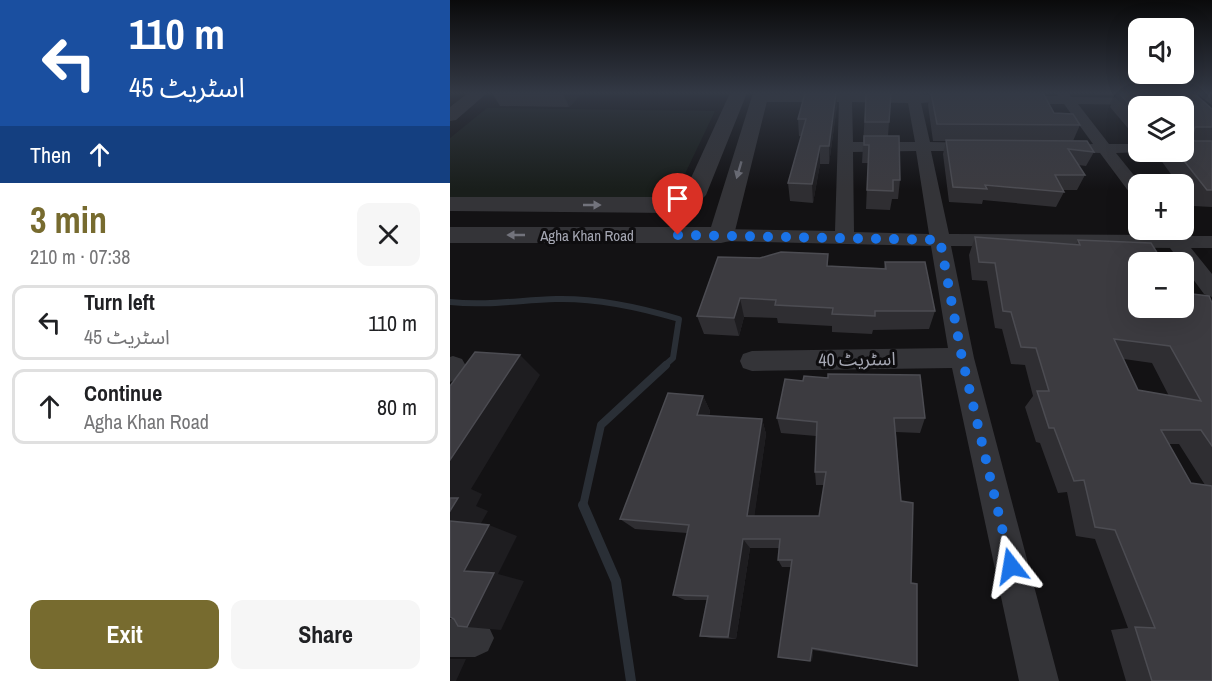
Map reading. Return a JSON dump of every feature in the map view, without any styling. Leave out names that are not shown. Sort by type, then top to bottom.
[{"type":"street","points":[[678,235],[690,226],[694,217],[691,199],[725,125]]},
{"type":"street","points":[[752,125],[721,235],[940,240],[1128,237]]},
{"type":"street","points":[[844,238],[846,125]]},
{"type":"street","points":[[919,125],[962,358],[1039,681]]},
{"type":"street","points":[[1087,125],[1128,179]]},
{"type":"street","points":[[846,147],[991,147]]},
{"type":"street","points":[[1048,147],[1128,149]]},
{"type":"street","name":"Agha Khan Road","points":[[450,204],[673,206],[691,199],[732,197]]},
{"type":"street","name":"Agha Khan Road","points":[[450,235],[721,235]]},
{"type":"street","points":[[1194,239],[1212,242]]},
{"type":"street","points":[[1175,240],[1212,289]]},
{"type":"street","name":"اسٹریٹ 40","points":[[752,361],[962,358]]},
{"type":"shaded area","points":[[466,125],[708,125],[673,199],[450,198],[450,138]]},
{"type":"building","points":[[804,125],[832,125],[829,146],[820,146],[812,184],[788,183]]},
{"type":"building","points":[[1194,125],[1212,125],[1212,127],[1195,127],[1194,130]]},
{"type":"building","points":[[864,136],[899,136],[900,180],[893,180],[893,191],[867,190],[869,145],[864,145]]},
{"type":"building","points":[[946,140],[1087,141],[1094,152],[1068,149],[1085,175],[1055,175],[1064,192],[985,185],[987,189],[953,187]]},
{"type":"building","points":[[1194,141],[1212,141],[1212,190],[1207,190],[1185,162],[1194,162]]},
{"type":"building","points":[[975,237],[1080,245],[1078,240],[1151,243],[1157,252],[1128,252],[1128,318],[1194,318],[1194,294],[1209,296],[1212,303],[1212,446],[1201,430],[1161,430],[1191,483],[1212,486],[1212,681],[1152,681],[1135,627],[1155,628],[1115,530],[1095,527],[1084,480],[1074,481],[1054,428],[1049,428],[1037,391],[1049,391],[1036,348],[1021,347],[1011,312],[1003,311],[995,263],[979,262]],"holes":[[[1114,339],[1170,346],[1201,401],[1138,390]]]},
{"type":"building","points":[[781,252],[828,254],[827,266],[886,269],[885,262],[925,262],[935,311],[875,311],[875,316],[832,314],[833,308],[775,305],[776,300],[740,298],[734,318],[697,316],[718,257],[760,258]]},
{"type":"building","points":[[475,352],[520,355],[450,460],[450,386]]},
{"type":"building","points":[[828,374],[920,375],[925,418],[894,418],[901,501],[913,503],[911,583],[917,584],[917,666],[812,648],[810,661],[778,657],[792,560],[778,560],[780,539],[743,539],[728,637],[700,636],[708,596],[673,595],[689,525],[620,519],[668,393],[703,396],[697,415],[762,419],[747,516],[819,516],[826,472],[815,472],[817,422],[777,418],[785,379],[803,381],[804,376],[828,378]]},
{"type":"building","points":[[450,498],[458,498],[450,511]]},
{"type":"building","points":[[450,521],[489,525],[464,571],[494,573],[467,627],[458,626],[450,617]]},
{"type":"waterway","points":[[450,302],[587,300],[634,307],[679,319],[673,358],[664,366]]},
{"type":"waterway","points":[[583,505],[601,425],[666,365]]},
{"type":"waterway","points":[[583,505],[616,581],[631,681]]},
{"type":"route","points":[[678,235],[940,240],[962,358],[1011,566]]}]
